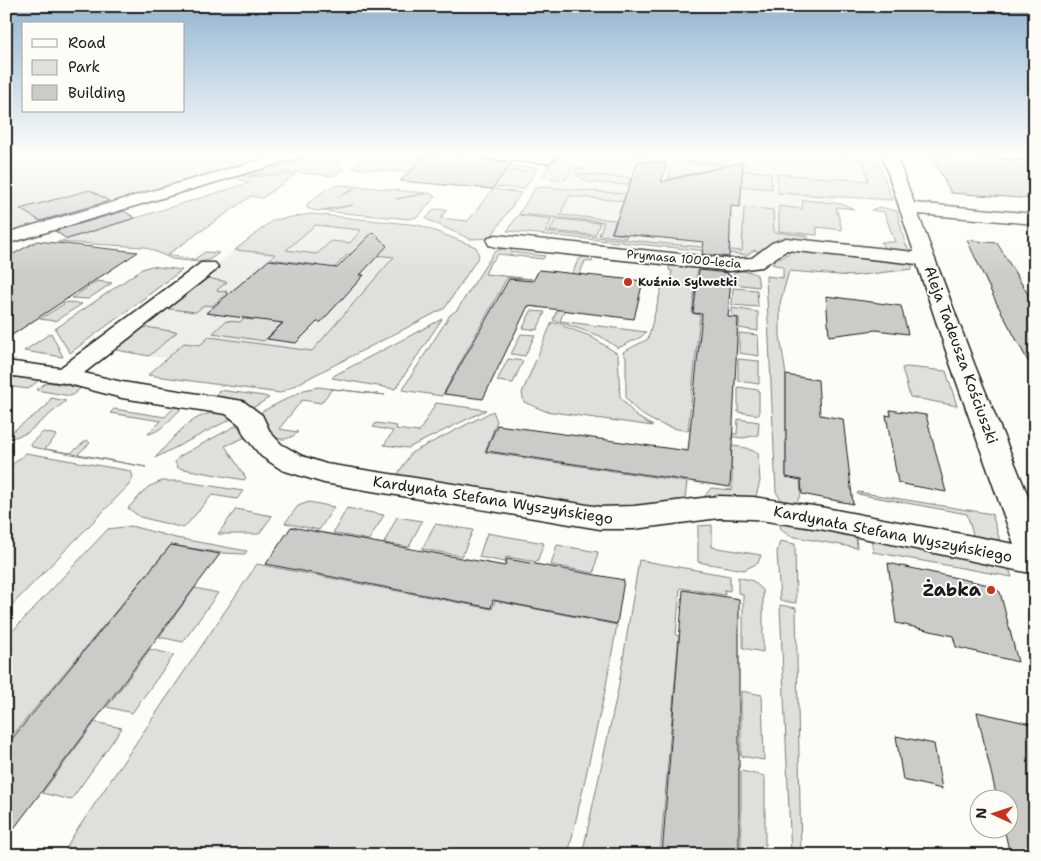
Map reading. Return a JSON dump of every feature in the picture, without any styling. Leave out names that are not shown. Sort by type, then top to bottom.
[{"type":"street","points":[[6,239],[156,195]]},
{"type":"street","name":"Aleja Tadeusza Kościuszki","points":[[903,195],[963,366],[1035,555]]},
{"type":"street","points":[[908,208],[1035,219]]},
{"type":"street","name":"Prymasa 1000-lecia","points":[[496,241],[574,257],[736,265],[759,261],[777,247],[786,244],[925,259]]},
{"type":"street","points":[[65,376],[208,267],[184,265]]},
{"type":"street","name":"Kardynała Stefana Wyszyńskiego","points":[[6,368],[65,376],[122,390],[234,407],[252,421],[258,435],[271,450],[292,463],[324,473],[600,518],[635,519],[677,511],[720,507],[770,510],[1035,561]]},
{"type":"shaded area","points":[[544,195],[833,195],[842,230],[817,227],[818,237],[808,236],[808,243],[747,237],[748,253],[524,231]]},
{"type":"shaded area","points":[[835,195],[883,195],[884,199]]},
{"type":"shaded area","points":[[273,220],[454,239],[292,381],[111,349]]},
{"type":"green space","points":[[6,195],[146,195],[6,236]]},
{"type":"green space","points":[[210,195],[266,195],[262,198],[251,196],[167,255],[193,259],[192,261],[205,252],[219,253],[209,260],[199,262],[172,259],[145,247],[58,242]]},
{"type":"green space","points":[[319,195],[342,195],[338,197],[342,195],[415,195],[396,199],[418,195],[433,195],[435,197],[419,216],[410,219],[322,211],[353,205],[316,211],[307,208],[308,203]]},
{"type":"green space","points":[[488,195],[519,195],[490,238],[470,239],[426,219],[434,209],[447,210],[440,218],[468,221]]},
{"type":"green space","points":[[531,195],[625,195],[623,201],[569,196],[560,215],[616,220],[611,233],[626,235],[626,238],[599,235],[604,222],[519,214]]},
{"type":"green space","points":[[814,195],[890,195],[892,200]]},
{"type":"green space","points":[[803,200],[843,204],[854,209],[836,207],[842,230],[817,227],[817,235],[779,231],[779,206],[802,209]]},
{"type":"green space","points":[[744,207],[773,210],[774,232],[808,236],[808,243],[775,241],[759,252],[754,250],[747,255],[507,231],[518,215],[552,219],[545,232],[742,251]]},
{"type":"green space","points":[[879,207],[897,211],[905,243],[911,253],[885,251],[881,242],[895,242],[884,212],[871,210]]},
{"type":"green space","points":[[311,214],[419,225],[476,247],[479,256],[445,308],[280,393],[148,375],[184,343],[200,345],[209,337],[312,351],[394,257],[354,253],[347,255],[332,270],[315,269],[318,265],[270,259],[275,254],[235,250],[273,220]],"holes":[[[315,225],[361,230],[350,243],[331,241],[317,254],[286,250]]]},
{"type":"green space","points":[[556,219],[600,223],[595,235],[550,231]]},
{"type":"green space","points":[[513,247],[511,252],[545,256],[543,259],[498,254],[491,261],[485,274],[532,279],[507,278],[442,396],[402,390],[450,315],[457,310],[494,252]]},
{"type":"green space","points":[[795,249],[910,262],[913,269],[852,276],[789,271],[780,303],[780,336],[786,375],[786,476],[800,479],[801,494],[796,504],[783,503],[776,492],[766,276],[783,278],[783,267],[772,264]]},
{"type":"green space","points":[[584,256],[594,256],[592,262],[585,261],[560,321],[646,332],[641,337],[618,348],[600,336],[553,320],[578,260]]},
{"type":"green space","points":[[669,264],[698,266],[692,313],[700,315],[688,431],[653,421],[631,405],[626,397],[626,358],[623,352],[648,339],[662,286],[669,287],[672,271],[669,270]]},
{"type":"green space","points":[[151,266],[182,270],[70,353],[55,329],[142,269]]},
{"type":"green space","points":[[734,270],[751,272],[757,275],[759,287],[733,284]]},
{"type":"green space","points":[[202,277],[227,282],[217,290],[219,292],[227,291],[225,293],[227,293],[212,306],[204,305],[196,312],[162,308]]},
{"type":"green space","points":[[97,281],[112,283],[88,299],[72,298]]},
{"type":"green space","points":[[733,288],[757,290],[758,307],[732,305]]},
{"type":"green space","points":[[67,302],[82,304],[55,321],[40,319]]},
{"type":"green space","points":[[732,308],[758,312],[758,331],[739,328],[739,318],[732,317]]},
{"type":"green space","points":[[531,311],[545,312],[537,330],[523,328]]},
{"type":"green space","points":[[258,316],[286,319],[264,341],[213,333],[226,321],[240,322],[243,319],[253,320]]},
{"type":"green space","points":[[442,319],[395,389],[332,378],[335,375]]},
{"type":"green space","points":[[552,322],[590,336],[618,354],[620,397],[636,416],[653,426],[545,411],[524,402],[522,393]]},
{"type":"green space","points":[[139,326],[177,332],[149,356],[111,349]]},
{"type":"green space","points":[[51,333],[63,357],[24,351]]},
{"type":"green space","points":[[739,333],[758,335],[759,356],[739,353]]},
{"type":"green space","points":[[521,334],[535,335],[525,356],[511,354]]},
{"type":"green space","points":[[508,359],[523,361],[513,383],[497,381]]},
{"type":"green space","points":[[738,359],[759,361],[759,384],[738,381]]},
{"type":"green space","points":[[902,368],[946,371],[957,406],[910,397]]},
{"type":"green space","points":[[6,376],[39,380],[28,389],[6,386]]},
{"type":"green space","points":[[47,382],[81,388],[71,396],[36,390]]},
{"type":"green space","points":[[318,387],[385,395],[332,389],[321,403],[302,400],[279,429],[298,432],[286,439],[273,437],[261,412],[304,390]]},
{"type":"green space","points":[[738,387],[759,390],[759,415],[738,412]]},
{"type":"green space","points":[[219,390],[269,398],[254,407],[216,397]]},
{"type":"green space","points":[[51,398],[66,401],[27,433],[6,440],[6,436],[46,407]]},
{"type":"green space","points":[[436,403],[486,410],[408,448],[384,445],[393,431],[373,427],[376,423],[397,426],[396,429],[419,432]]},
{"type":"green space","points":[[176,405],[180,410],[161,428],[148,434],[161,421],[110,413],[114,409],[165,417]]},
{"type":"green space","points":[[493,411],[497,421],[485,452],[687,482],[685,499],[656,505],[600,508],[396,477],[411,453]]},
{"type":"green space","points":[[220,412],[227,414],[231,419],[155,458],[191,422],[209,413]]},
{"type":"green space","points":[[738,419],[759,422],[758,435],[743,438],[690,431],[690,427],[737,434]]},
{"type":"green space","points":[[237,425],[246,437],[225,446],[246,478],[244,480],[178,468],[175,462],[180,456]]},
{"type":"green space","points":[[43,432],[57,435],[45,449],[71,453],[87,440],[90,443],[78,454],[146,467],[32,447],[31,443]]},
{"type":"green space","points":[[701,441],[746,448],[758,453],[760,481],[755,500],[704,497],[711,488],[732,490],[732,468],[696,462]]},
{"type":"green space","points":[[26,453],[131,471],[133,477],[129,485],[6,611],[6,470]]},
{"type":"green space","points":[[162,481],[180,481],[243,491],[237,499],[212,495],[184,528],[140,517],[128,508],[148,487]]},
{"type":"green space","points":[[858,492],[992,514],[1000,541],[974,538],[967,514],[857,494]]},
{"type":"green space","points":[[309,502],[334,507],[319,530],[285,523],[298,506]]},
{"type":"green space","points":[[347,508],[384,515],[369,540],[333,533]]},
{"type":"green space","points":[[236,509],[272,516],[259,534],[218,534]]},
{"type":"green space","points":[[397,517],[422,521],[409,547],[384,543]]},
{"type":"green space","points":[[784,522],[856,535],[857,548],[790,536],[781,530],[780,524]]},
{"type":"green space","points":[[435,524],[473,530],[462,556],[422,549]]},
{"type":"green space","points":[[712,525],[712,547],[761,555],[758,563],[744,570],[698,562],[698,526]]},
{"type":"green space","points":[[131,526],[176,538],[247,551],[245,554],[222,553],[171,545],[6,743],[6,638],[108,529]]},
{"type":"green space","points":[[487,533],[544,543],[537,562],[506,557],[505,562],[479,557]]},
{"type":"green space","points":[[871,538],[1008,566],[1012,577],[873,552]]},
{"type":"green space","points":[[780,541],[795,544],[796,603],[780,601],[777,552]]},
{"type":"green space","points":[[557,545],[598,552],[594,573],[551,565]]},
{"type":"green space","points":[[639,560],[730,576],[730,591],[724,590],[725,595],[680,588],[676,635],[679,636],[660,855],[582,855],[618,690]]},
{"type":"green space","points":[[257,564],[492,609],[495,601],[617,625],[605,691],[568,855],[63,855],[71,839]]},
{"type":"green space","points":[[738,577],[753,581],[763,590],[763,652],[743,648],[743,594],[738,593]]},
{"type":"green space","points":[[195,588],[218,593],[183,642],[159,637]]},
{"type":"green space","points":[[780,605],[796,608],[801,855],[791,855]]},
{"type":"green space","points":[[150,649],[174,655],[132,713],[107,707]]},
{"type":"green space","points":[[741,691],[762,695],[764,760],[741,756]]},
{"type":"green space","points":[[95,722],[122,728],[71,800],[42,793]]},
{"type":"green space","points":[[741,771],[765,776],[765,853],[741,848]]},
{"type":"building","points":[[71,195],[99,195],[109,201],[40,221],[20,209]]},
{"type":"building","points":[[626,195],[741,195],[740,207],[731,206],[729,257],[702,254],[704,242],[612,233]]},
{"type":"building","points":[[982,195],[1035,195],[1035,199]]},
{"type":"building","points":[[124,211],[135,218],[67,239],[55,231]]},
{"type":"building","points":[[373,232],[387,246],[360,275],[364,275],[321,322],[317,322],[296,343],[267,339],[283,323],[206,313],[269,260],[337,268]]},
{"type":"building","points":[[967,240],[997,243],[1035,306],[1035,374],[996,302]]},
{"type":"building","points":[[37,241],[138,252],[6,339],[6,258]]},
{"type":"building","points":[[539,270],[643,281],[634,319],[528,306],[483,399],[444,394],[509,279],[533,281]]},
{"type":"building","points":[[699,270],[728,273],[731,276],[728,317],[738,318],[730,487],[486,451],[497,425],[688,451],[702,314],[693,313]]},
{"type":"building","points":[[826,296],[901,306],[908,334],[876,330],[829,336]]},
{"type":"building","points":[[786,375],[818,380],[820,415],[843,419],[853,504],[802,494],[801,480],[786,477]]},
{"type":"building","points":[[890,410],[926,415],[946,492],[898,483],[886,415],[891,416]]},
{"type":"building","points":[[291,527],[505,566],[507,559],[624,580],[617,624],[493,600],[491,608],[266,564]]},
{"type":"building","points":[[171,545],[220,554],[6,839],[6,746]]},
{"type":"building","points":[[888,563],[989,585],[1000,592],[1018,662],[956,647],[953,636],[896,623]]},
{"type":"building","points":[[683,590],[739,599],[739,855],[662,855]]},
{"type":"building","points":[[977,712],[1035,725],[1035,855],[1010,855],[1006,838],[1018,838],[1018,788],[995,788]]},
{"type":"building","points":[[896,736],[934,744],[942,789],[903,780]]},
{"type":"place","name":"Kuźnia Sylwetki","points":[[628,282]]},
{"type":"place","name":"Żabka","points":[[991,590]]}]
